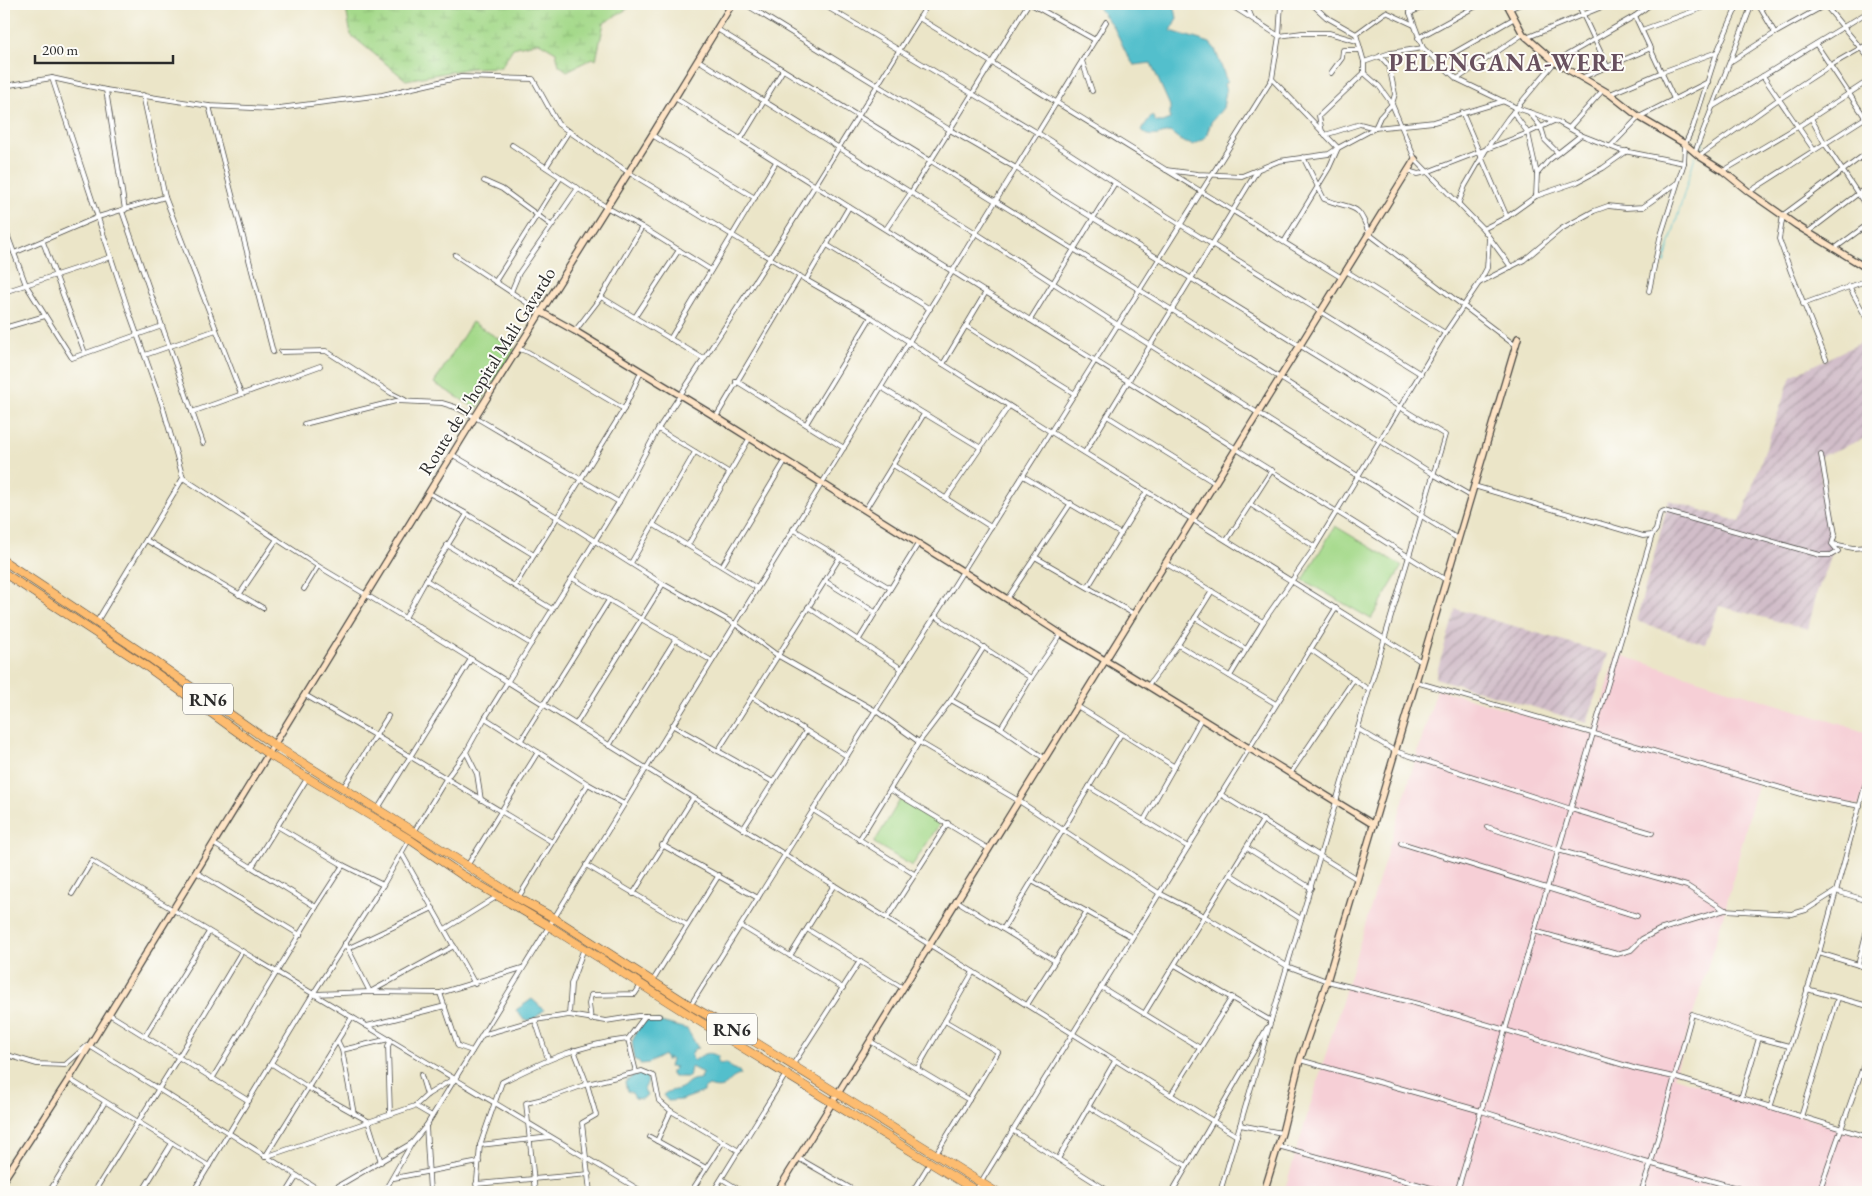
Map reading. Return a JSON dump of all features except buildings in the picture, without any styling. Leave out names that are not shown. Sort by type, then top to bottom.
[{"type":"highway","name":"RN6","points":[[4,561],[150,658],[274,745],[518,898],[554,918],[690,1006],[755,1042],[996,1192]]},
{"type":"highway","name":"RN6","points":[[4,573],[146,666],[268,754],[409,839],[976,1192]]},
{"type":"street","name":"Route de L'hopital Mali Gavardo","points":[[4,1179],[69,1079],[88,1045],[453,456],[475,417],[652,136],[732,4]]},
{"type":"street","points":[[745,4],[950,130],[1016,168],[1093,218],[1445,435],[1220,1192]]},
{"type":"street","points":[[822,4],[1038,133],[1181,225],[1421,374]]},
{"type":"street","points":[[192,1192],[595,541],[658,429],[681,397],[770,258],[928,4]]},
{"type":"street","points":[[886,229],[1030,4],[1095,40]]},
{"type":"street","points":[[1229,4],[1279,36],[1302,33],[1330,33],[1357,40]]},
{"type":"street","points":[[1246,4],[1253,19]]},
{"type":"street","points":[[686,1013],[1272,79],[1279,36],[1281,4]]},
{"type":"street","points":[[1312,4],[1326,17],[1356,34]]},
{"type":"street","points":[[1410,4],[1410,14],[1423,48],[1457,79],[1504,100],[1517,108],[1554,121],[1582,135],[1611,146],[1684,163]]},
{"type":"street","points":[[1410,14],[1430,4]]},
{"type":"street","points":[[1418,38],[1480,4]]},
{"type":"street","points":[[1521,4],[1508,6],[1524,36],[1556,62],[1610,94],[1639,117],[1685,144],[1749,192],[1808,232],[1834,249],[1867,266]]},
{"type":"street","points":[[1578,4],[1607,66]]},
{"type":"street","points":[[1457,79],[1524,36],[1609,4]]},
{"type":"street","points":[[1459,202],[1465,186],[1487,148],[1513,112],[1556,62],[1651,4]]},
{"type":"street","points":[[1642,30],[1713,4]]},
{"type":"street","points":[[1649,292],[1660,238],[1684,163],[1685,144],[1693,127],[1717,52],[1738,4]]},
{"type":"street","points":[[1697,154],[1712,107],[1752,4]]},
{"type":"street","points":[[1758,4],[1775,33]]},
{"type":"street","points":[[1730,62],[1775,33],[1826,4],[1868,57]]},
{"type":"street","points":[[1356,34],[1386,12],[1414,25]]},
{"type":"street","points":[[1712,107],[1868,12]]},
{"type":"street","points":[[1634,16],[1674,99]]},
{"type":"street","points":[[918,18],[1342,278]]},
{"type":"street","points":[[1438,62],[1514,19]]},
{"type":"street","points":[[384,1192],[394,1178],[412,1143],[426,1126],[1106,22]]},
{"type":"street","points":[[717,29],[1172,310],[1279,379],[1471,496]]},
{"type":"street","points":[[1324,134],[1319,116],[1364,73],[1364,62],[1356,34]]},
{"type":"street","points":[[1749,192],[1814,150],[1867,119],[1816,44]]},
{"type":"street","points":[[1697,154],[1831,65],[1868,44]]},
{"type":"street","points":[[1364,62],[1390,53],[1423,48]]},
{"type":"street","points":[[1582,78],[1651,48]]},
{"type":"street","points":[[1331,73],[1342,58],[1342,50],[1360,50]]},
{"type":"street","points":[[1610,94],[1717,52]]},
{"type":"street","points":[[1164,169],[1198,174],[1242,176],[1279,162],[1329,154],[1375,128],[1380,117],[1392,104],[1395,94],[1393,80],[1389,66],[1380,56]]},
{"type":"street","points":[[698,60],[910,194],[976,233],[1118,325],[1458,539]]},
{"type":"street","points":[[1082,61],[1092,91]]},
{"type":"street","points":[[740,139],[783,70]]},
{"type":"street","points":[[1364,73],[1379,86],[1392,104],[1415,159],[1459,202],[1483,229],[1510,266]]},
{"type":"street","points":[[1763,76],[1814,150]]},
{"type":"street","points":[[4,86],[52,78],[106,90],[209,106],[280,108],[382,96],[461,77],[533,79],[555,120],[628,172],[806,280],[871,317],[1050,432],[1422,662]]},
{"type":"street","points":[[52,78],[162,404],[183,478],[366,596],[405,618],[576,724],[1237,1136]]},
{"type":"street","points":[[1272,79],[1338,148]]},
{"type":"street","points":[[1723,171],[1799,126],[1868,80]]},
{"type":"street","points":[[1611,146],[1639,117],[1708,82]]},
{"type":"street","points":[[106,90],[123,210],[202,444]]},
{"type":"street","points":[[1569,128],[1603,90]]},
{"type":"street","points":[[143,95],[165,197],[241,394]]},
{"type":"street","points":[[675,98],[1446,580]]},
{"type":"street","points":[[1324,134],[1360,124],[1375,128],[1434,122],[1504,100]]},
{"type":"street","points":[[209,106],[273,352]]},
{"type":"street","points":[[1528,111],[1541,127],[1546,140],[1558,153]]},
{"type":"street","points":[[1462,112],[1507,217]]},
{"type":"street","points":[[1513,112],[1528,133],[1537,174],[1536,196]]},
{"type":"street","points":[[1811,118],[1825,144],[1868,209]]},
{"type":"street","points":[[1408,171],[1418,174],[1427,172],[1554,121]]},
{"type":"street","points":[[546,167],[569,131]]},
{"type":"street","points":[[1537,174],[1548,161],[1582,135]]},
{"type":"street","points":[[652,136],[754,198]]},
{"type":"street","points":[[512,145],[606,207],[711,270]]},
{"type":"street","points":[[1284,242],[1318,186],[1338,148]]},
{"type":"street","points":[[1483,229],[1507,217],[1536,196],[1578,182],[1603,168],[1627,151]]},
{"type":"street","points":[[1826,359],[1779,239],[1783,215],[1868,152]]},
{"type":"street","points":[[1303,157],[1324,199],[1339,205],[1353,207],[1363,216],[1369,234],[1464,304],[1516,346]]},
{"type":"street","points":[[777,1192],[1415,159]]},
{"type":"street","points":[[670,339],[776,162]]},
{"type":"street","points":[[1085,452],[1257,171]]},
{"type":"street","points":[[495,282],[561,177]]},
{"type":"street","points":[[484,181],[502,189],[551,225]]},
{"type":"street","points":[[1030,320],[1115,183]]},
{"type":"street","points":[[1479,284],[1524,260],[1561,229],[1594,210],[1608,206],[1643,207],[1677,183]]},
{"type":"street","points":[[1808,232],[1868,186]]},
{"type":"street","points":[[511,292],[519,273],[578,188]]},
{"type":"street","points":[[14,253],[98,217],[165,197]]},
{"type":"street","points":[[806,280],[849,207]]},
{"type":"street","points":[[1834,249],[1868,224]]},
{"type":"street","points":[[4,226],[26,285],[72,358],[162,326]]},
{"type":"street","points":[[575,331],[601,297],[642,227]]},
{"type":"street","points":[[1230,676],[1263,622],[1315,547],[1445,333],[1479,284],[1487,268],[1490,237]]},
{"type":"street","points":[[43,242],[85,353]]},
{"type":"street","points":[[827,245],[930,309]]},
{"type":"street","points":[[635,317],[679,250]]},
{"type":"street","points":[[455,255],[541,312],[716,417],[1061,634],[1374,825]]},
{"type":"street","points":[[4,292],[111,257]]},
{"type":"street","points":[[1346,271],[1445,333]]},
{"type":"street","points":[[716,417],[736,380],[800,276]]},
{"type":"street","points":[[1803,304],[1868,280]]},
{"type":"street","points":[[1849,286],[1868,321]]},
{"type":"street","points":[[943,364],[986,292]]},
{"type":"street","points":[[601,297],[704,359]]},
{"type":"street","points":[[4,328],[45,316]]},
{"type":"street","points":[[806,424],[871,317]]},
{"type":"street","points":[[966,326],[1075,394]]},
{"type":"street","points":[[145,355],[216,330]]},
{"type":"street","points":[[1264,1192],[1282,1133],[1300,1060],[1327,981],[1518,338]]},
{"type":"street","points":[[519,348],[624,409]]},
{"type":"street","points":[[281,352],[326,352],[391,393],[409,402]]},
{"type":"street","points":[[192,412],[320,366]]},
{"type":"street","points":[[515,586],[624,409],[641,372]]},
{"type":"street","points":[[736,380],[844,448]]},
{"type":"street","points":[[882,388],[981,448]]},
{"type":"street","points":[[304,424],[396,401],[442,403],[456,407],[475,417],[618,502]]},
{"type":"street","points":[[946,498],[1009,406]]},
{"type":"street","points":[[864,510],[924,414]]},
{"type":"street","points":[[1107,416],[1215,482]]},
{"type":"street","points":[[658,429],[730,473]]},
{"type":"street","points":[[688,545],[749,439]]},
{"type":"street","points":[[631,563],[695,452]]},
{"type":"street","points":[[1821,454],[1835,534],[1832,544]]},
{"type":"street","points":[[453,456],[557,517],[663,584],[735,624],[777,654],[876,711],[919,742],[1019,801],[1159,893],[1204,916],[1287,966],[1327,981],[1506,1029],[1868,1137]]},
{"type":"street","points":[[722,566],[785,461]]},
{"type":"street","points":[[893,465],[991,527]]},
{"type":"street","points":[[1226,540],[1272,470]]},
{"type":"street","points":[[1023,476],[1121,534]]},
{"type":"street","points":[[96,622],[183,478]]},
{"type":"street","points":[[1474,486],[1643,536],[1652,535]]},
{"type":"street","points":[[1088,586],[1147,491]]},
{"type":"street","points":[[429,493],[534,555]]},
{"type":"street","points":[[1007,599],[1071,503]]},
{"type":"street","points":[[1250,504],[1315,547]]},
{"type":"street","points":[[1457,1192],[1660,513],[1664,511],[1820,555],[1835,554],[1838,551],[1832,544]]},
{"type":"street","points":[[405,618],[467,514]]},
{"type":"street","points":[[654,525],[757,588]]},
{"type":"street","points":[[793,529],[890,588]]},
{"type":"street","points":[[239,594],[277,539]]},
{"type":"street","points":[[146,540],[263,608]]},
{"type":"street","points":[[858,641],[918,544]]},
{"type":"street","points":[[1832,544],[1853,548],[1868,547]]},
{"type":"street","points":[[447,545],[552,609]]},
{"type":"street","points":[[718,751],[777,654],[840,557]]},
{"type":"street","points":[[1036,557],[1134,614]]},
{"type":"street","points":[[1166,563],[1263,622]]},
{"type":"street","points":[[304,589],[318,566]]},
{"type":"street","points":[[572,578],[712,661]]},
{"type":"street","points":[[426,580],[531,644]]},
{"type":"street","points":[[825,581],[875,612]]},
{"type":"street","points":[[576,724],[663,584]]},
{"type":"street","points":[[1148,686],[1178,645],[1212,591]]},
{"type":"street","points":[[521,740],[609,600]]},
{"type":"street","points":[[808,607],[902,669]]},
{"type":"street","points":[[976,1192],[980,1182],[1012,1130],[1336,608]]},
{"type":"street","points":[[935,616],[1031,678]]},
{"type":"street","points":[[1195,618],[1246,649]]},
{"type":"street","points":[[1001,728],[1031,678],[1061,634]]},
{"type":"street","points":[[609,746],[675,640]]},
{"type":"street","points":[[1178,645],[1276,704]]},
{"type":"street","points":[[859,840],[919,742],[951,700],[984,647]]},
{"type":"street","points":[[1310,649],[1369,690]]},
{"type":"street","points":[[377,810],[471,659]]},
{"type":"street","points":[[1290,774],[1354,679]]},
{"type":"street","points":[[1416,682],[1812,796],[1860,806]]},
{"type":"street","points":[[305,695],[552,842]]},
{"type":"street","points":[[752,697],[847,756]]},
{"type":"street","points":[[951,700],[1001,728],[1044,758]]},
{"type":"street","points":[[1077,706],[1175,767]]},
{"type":"street","points":[[342,788],[388,716]]},
{"type":"street","points":[[485,718],[588,784],[624,804]]},
{"type":"street","points":[[1144,820],[1201,719]]},
{"type":"street","points":[[672,725],[774,782]]},
{"type":"street","points":[[1358,729],[1396,751],[1571,809],[1652,833]]},
{"type":"street","points":[[743,829],[806,731]]},
{"type":"street","points":[[1003,929],[1121,734]]},
{"type":"street","points":[[466,752],[477,774],[480,800]]},
{"type":"street","points":[[467,866],[538,752]]},
{"type":"street","points":[[1770,1108],[1819,953],[1868,775]]},
{"type":"street","points":[[252,867],[308,777]]},
{"type":"street","points":[[518,898],[588,784]]},
{"type":"street","points":[[1089,788],[1188,847]]},
{"type":"street","points":[[891,790],[989,849]]},
{"type":"street","points":[[1220,794],[1357,879]]},
{"type":"street","points":[[1863,796],[1868,796]]},
{"type":"street","points":[[634,894],[662,845],[693,798]]},
{"type":"street","points":[[813,810],[914,874]]},
{"type":"street","points":[[1144,1014],[1263,820]]},
{"type":"street","points":[[886,918],[948,823]]},
{"type":"street","points":[[277,826],[343,865],[383,885]]},
{"type":"street","points":[[1486,827],[1558,850],[1687,886],[1725,910]]},
{"type":"street","points":[[1401,842],[1637,916]]},
{"type":"street","points":[[214,844],[316,907]]},
{"type":"street","points":[[662,845],[758,898]]},
{"type":"street","points":[[1246,848],[1310,888]]},
{"type":"street","points":[[402,854],[475,984]]},
{"type":"street","points":[[72,894],[92,861],[643,1192]]},
{"type":"street","points":[[212,1079],[343,865]]},
{"type":"street","points":[[586,865],[687,925]]},
{"type":"street","points":[[196,872],[300,935]]},
{"type":"street","points":[[1230,874],[1301,919]]},
{"type":"street","points":[[652,982],[718,875]]},
{"type":"street","points":[[1032,881],[1132,937]]},
{"type":"street","points":[[790,956],[834,885]]},
{"type":"street","points":[[1534,932],[1617,954],[1631,950],[1642,939],[1659,930],[1725,910],[1792,914],[1806,910],[1836,891],[1868,901]]},
{"type":"street","points":[[445,929],[498,896]]},
{"type":"street","points":[[957,901],[1055,961]]},
{"type":"street","points":[[349,948],[433,908]]},
{"type":"street","points":[[1027,1005],[1087,911]]},
{"type":"street","points":[[741,926],[843,988]]},
{"type":"street","points":[[1858,965],[1868,926]]},
{"type":"street","points":[[807,928],[903,988]]},
{"type":"street","points":[[144,1036],[209,932]]},
{"type":"street","points":[[345,943],[370,992]]},
{"type":"street","points":[[370,992],[454,946]]},
{"type":"street","points":[[568,1015],[571,984],[584,948]]},
{"type":"street","points":[[94,1192],[159,1090],[242,951]]},
{"type":"street","points":[[1819,953],[1868,968]]},
{"type":"street","points":[[792,1066],[860,961]]},
{"type":"street","points":[[1175,965],[1271,1021]]},
{"type":"street","points":[[313,994],[370,992],[440,993],[475,984],[522,968]]},
{"type":"street","points":[[918,1069],[973,972]]},
{"type":"street","points":[[591,1020],[589,1004],[591,995],[635,994],[641,985]]},
{"type":"street","points":[[1101,987],[1200,1048]]},
{"type":"street","points":[[1807,989],[1868,1006]]},
{"type":"street","points":[[440,993],[458,1046],[472,1050]]},
{"type":"street","points":[[1171,1095],[1232,997]]},
{"type":"street","points":[[1801,1117],[1838,998]]},
{"type":"street","points":[[367,1026],[445,1006]]},
{"type":"street","points":[[108,1013],[249,1101]]},
{"type":"street","points":[[1641,1192],[1692,1014],[1759,1038],[1789,1046]]},
{"type":"street","points":[[482,1035],[535,1020],[568,1015],[606,1021],[659,1016]]},
{"type":"street","points":[[636,1072],[628,1039],[644,1016]]},
{"type":"street","points":[[265,1157],[352,1017]]},
{"type":"street","points":[[535,1020],[548,1059]]},
{"type":"street","points":[[936,1154],[998,1052],[945,1021]]},
{"type":"street","points":[[1172,1192],[1271,1021]]},
{"type":"street","points":[[1741,1098],[1759,1038]]},
{"type":"street","points":[[476,1192],[480,1145],[502,1082],[548,1059],[574,1050],[601,1042],[628,1039]]},
{"type":"street","points":[[342,1050],[390,1040]]},
{"type":"street","points":[[390,1040],[388,1046],[390,1114]]},
{"type":"street","points":[[870,1041],[969,1100]]},
{"type":"street","points":[[338,1042],[342,1050],[354,1114]]},
{"type":"street","points":[[4,1054],[37,1064],[65,1065],[88,1045],[323,1192]]},
{"type":"street","points":[[574,1050],[587,1084],[596,1116],[582,1123],[588,1159],[590,1192]]},
{"type":"street","points":[[1819,1192],[1868,1053]]},
{"type":"street","points":[[1300,1060],[1481,1111],[1752,1192]]},
{"type":"street","points":[[1058,1159],[1116,1061]]},
{"type":"street","points":[[272,1064],[309,1088],[368,1121],[381,1162]]},
{"type":"street","points":[[535,1192],[526,1103],[551,1097],[587,1084],[636,1072],[642,1071],[654,1076],[659,1100],[671,1111],[739,1152]]},
{"type":"street","points":[[713,1192],[786,1074]]},
{"type":"street","points":[[421,1075],[427,1095]]},
{"type":"street","points":[[69,1079],[209,1166]]},
{"type":"street","points":[[265,1157],[415,1106],[427,1095],[454,1079]]},
{"type":"street","points":[[49,1192],[105,1102]]},
{"type":"street","points":[[415,1106],[432,1116]]},
{"type":"street","points":[[1089,1107],[1187,1166]]},
{"type":"street","points":[[657,1141],[671,1111]]},
{"type":"street","points":[[1240,1125],[1282,1133]]},
{"type":"street","points":[[426,1126],[430,1192]]},
{"type":"street","points":[[1012,1130],[1110,1192]]},
{"type":"street","points":[[480,1145],[550,1137]]},
{"type":"street","points":[[650,1137],[706,1168]]},
{"type":"street","points":[[691,1192],[723,1142]]},
{"type":"street","points":[[142,1192],[172,1143]]},
{"type":"street","points":[[328,1192],[412,1143]]},
{"type":"street","points":[[1278,1146],[1446,1192]]},
{"type":"street","points":[[798,1158],[857,1192]]},
{"type":"street","points":[[394,1178],[479,1162]]},
{"type":"street","points":[[912,1192],[930,1163]]},
{"type":"street","points":[[476,1184],[589,1174]]},
{"type":"street","points":[[287,1192],[297,1176]]},
{"type":"street","points":[[722,1178],[744,1192]]},
{"type":"shaded area","points":[[1868,339],[1868,437],[1819,457],[1824,503],[1833,550],[1817,592],[1808,629],[1719,606],[1705,644],[1636,621],[1669,500],[1740,522],[1791,376]]},
{"type":"shaded area","points":[[1456,609],[1608,654],[1587,723],[1435,678]]},
{"type":"shaded area","points":[[1617,654],[1868,733],[1868,775],[1860,806],[1812,797],[1758,781],[1725,910],[1674,1077],[1868,1137],[1868,1192],[1284,1192],[1437,689],[1593,734]]},
{"type":"green space","points":[[345,4],[635,4],[604,23],[596,60],[593,58],[567,71],[559,65],[556,52],[539,42],[513,48],[501,67],[471,68],[406,80],[351,35]]},
{"type":"green space","points":[[472,322],[515,349],[477,409],[434,383]]},
{"type":"green space","points":[[1335,526],[1402,566],[1371,619],[1303,580]]},
{"type":"green space","points":[[900,800],[940,823],[912,866],[874,843]]},
{"type":"water","points":[[1096,4],[1174,4],[1177,18],[1171,31],[1210,43],[1215,49],[1227,82],[1224,84],[1226,91],[1223,108],[1211,122],[1206,137],[1193,145],[1183,142],[1170,132],[1151,136],[1141,130],[1152,115],[1156,122],[1170,119],[1170,106],[1151,63],[1134,65],[1115,30]]},
{"type":"water","points":[[532,999],[544,1010],[533,1020],[524,1020],[516,1010]]},
{"type":"water","points":[[657,1021],[687,1029],[698,1048],[694,1049],[691,1056],[694,1061],[709,1053],[719,1057],[717,1059],[719,1064],[727,1063],[731,1068],[739,1071],[741,1075],[736,1076],[720,1088],[709,1086],[704,1089],[704,1092],[681,1100],[668,1101],[663,1095],[669,1091],[679,1089],[688,1082],[701,1079],[700,1077],[703,1073],[691,1067],[689,1077],[674,1077],[671,1075],[671,1071],[676,1067],[669,1067],[671,1060],[667,1057],[668,1060],[666,1060],[664,1055],[649,1063],[641,1064],[635,1060],[632,1042],[639,1027],[642,1022]]},
{"type":"water","points":[[640,1073],[646,1076],[648,1082],[644,1089],[647,1096],[642,1099],[635,1098],[632,1093],[627,1091],[625,1082]]},
{"type":"waterway","points":[[1702,149],[1706,128]]},
{"type":"waterway","points":[[1664,263],[1695,156]]},
{"type":"waterway","points":[[1860,261],[1868,265]]},
{"type":"district","name":"PELENGANA-WERE","points":[[1507,62]]}]
